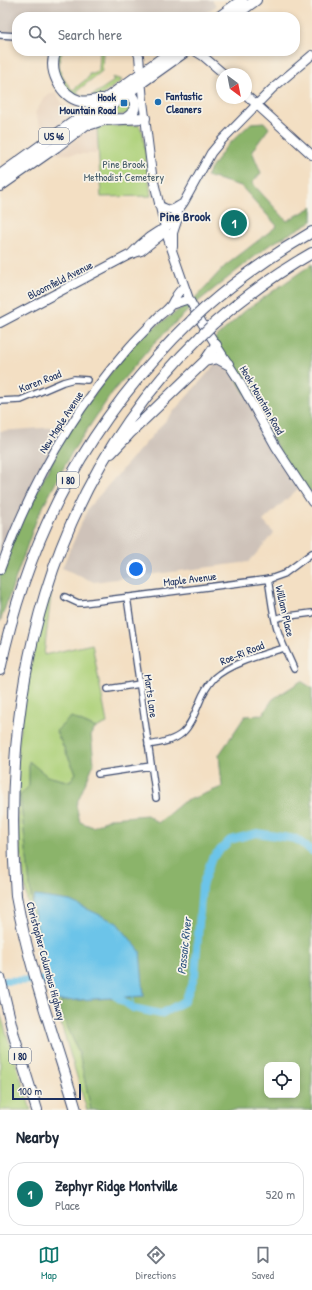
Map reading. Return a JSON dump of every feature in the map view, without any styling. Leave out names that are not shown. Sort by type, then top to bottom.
[{"type":"highway","points":[[226,12],[242,0]]},
{"type":"highway","points":[[240,12],[256,0]]},
{"type":"highway","points":[[54,56],[52,59],[54,72],[59,83],[74,99],[89,101],[108,97]]},
{"type":"highway","name":"US 46","points":[[0,186],[82,128],[166,56]]},
{"type":"highway","name":"US 46","points":[[141,78],[178,56]]},
{"type":"highway","points":[[124,91],[135,101],[135,108],[125,119]]},
{"type":"highway","name":"US 46","points":[[0,175],[108,97],[124,91]]},
{"type":"highway","points":[[82,128],[103,120],[145,118]]},
{"type":"highway","name":"I 80","points":[[0,670],[7,637],[22,586],[48,520],[69,478],[100,428],[131,385],[164,347],[192,320],[226,290],[254,269],[312,232]]},
{"type":"highway","name":"Christopher Columbus Highway","points":[[76,1110],[25,936],[13,875],[7,813],[7,761],[12,703],[23,647],[39,592],[57,543],[79,496],[105,452],[135,410],[161,378],[213,324],[260,286],[312,253]]},
{"type":"highway","points":[[79,496],[121,441],[205,361],[216,345]]},
{"type":"highway","points":[[205,361],[217,358],[228,364]]},
{"type":"highway","name":"I 80","points":[[0,978],[18,1052],[37,1110]]},
{"type":"main road","name":"Bloomfield Avenue","points":[[0,322],[143,249],[160,236],[184,202],[211,153],[231,129],[272,89],[312,55]]},
{"type":"main road","name":"Hook Mountain Road","points":[[139,56],[152,174],[165,228],[184,286],[189,298],[216,345],[238,379],[276,447],[312,502]]},
{"type":"main road","points":[[205,56],[218,68]]},
{"type":"main road","points":[[252,101],[312,155]]},
{"type":"main road","points":[[159,205],[171,210],[184,202]]},
{"type":"main road","points":[[173,251],[173,233],[175,224],[184,202]]},
{"type":"main road","name":"Bloomfield Avenue","points":[[129,255],[157,231],[165,228]]},
{"type":"main road","points":[[143,249],[154,243],[160,242],[173,251]]},
{"type":"main road","name":"New Maple Avenue","points":[[0,570],[31,496],[51,457],[69,427],[100,384],[126,352],[171,305],[184,286]]},
{"type":"main road","name":"New Maple Avenue","points":[[171,305],[189,298]]},
{"type":"street","points":[[0,35],[12,36]]},
{"type":"street","name":"Karen Road","points":[[0,401],[21,400],[68,381],[87,380]]},
{"type":"street","name":"Maple Avenue","points":[[65,597],[78,603],[268,579],[284,574],[312,553]]},
{"type":"street","name":"William Place","points":[[268,579],[275,619],[284,648],[294,669]]},
{"type":"street","name":"Marts Lane","points":[[127,597],[156,798]]},
{"type":"street","points":[[275,619],[312,614]]},
{"type":"street","name":"Roe-Ri Road","points":[[148,745],[163,743],[183,734],[191,724],[207,687],[220,673],[238,664],[284,648]]},
{"type":"street","points":[[108,689],[140,684]]},
{"type":"street","points":[[98,774],[151,766]]},
{"type":"shaded area","points":[[0,0],[213,0],[216,6],[207,12],[12,12],[12,39],[0,39]]},
{"type":"shaded area","points":[[55,92],[65,107],[71,113],[76,115],[45,137],[35,113],[45,97]]},
{"type":"shaded area","points":[[96,125],[98,134],[96,154],[56,154],[90,128]]},
{"type":"shaded area","points":[[222,357],[300,487],[263,521],[274,533],[249,562],[94,582],[62,568],[88,508]]},
{"type":"shaded area","points":[[70,426],[0,565],[0,431]]},
{"type":"green space","points":[[58,56],[60,56],[60,72],[73,90],[89,77],[89,74],[94,74],[99,70],[100,56],[103,56],[102,71],[77,91],[80,96],[90,97],[114,81],[112,77],[122,80],[99,97],[87,99],[70,92],[57,74]]},
{"type":"green space","points":[[130,99],[132,103],[128,114],[110,116],[110,114]]},
{"type":"green space","points":[[264,122],[269,128],[252,151],[261,173],[252,183],[287,221],[312,207],[312,221],[268,246],[195,304],[156,341],[114,390],[72,452],[37,518],[0,622],[0,565],[70,426],[134,342],[194,299],[225,266],[277,226],[241,186],[206,176],[225,148],[251,123]]},
{"type":"green space","name":"Pine Brook Methodist Cemetery","points":[[139,125],[143,133],[151,196],[101,197],[97,127]]},
{"type":"green space","points":[[312,264],[312,505],[213,340],[246,310]]},
{"type":"green space","points":[[52,586],[44,655],[92,644],[107,723],[96,728],[71,717],[56,732],[76,773],[70,782],[47,776],[29,762],[29,786],[20,795],[32,904],[40,939],[36,939],[27,899],[19,839],[16,789],[19,735],[34,647]]},
{"type":"green space","points":[[301,681],[312,688],[312,1110],[91,1110],[79,1053],[59,1008],[62,1001],[144,996],[35,896],[32,904],[20,795],[29,786],[29,761],[47,776],[70,782],[76,773],[56,731],[71,717],[96,728],[91,734],[94,763],[76,805],[80,822],[93,827],[111,818],[147,815],[158,823],[183,802],[222,787],[219,755],[245,716],[262,715],[273,699]]},
{"type":"green space","points":[[54,1000],[62,1001],[59,1008],[79,1053],[91,1110],[87,1110]]},
{"type":"green space","points":[[0,1013],[29,1104],[31,1110],[0,1110]]},
{"type":"water","points":[[35,896],[70,901],[117,923],[140,951],[144,996],[62,1001],[54,1000],[36,939],[40,939],[32,904]]},
{"type":"waterway","name":"Passaic River","points":[[110,992],[133,1008],[161,1014],[185,1001],[195,975],[202,886],[212,858],[230,840],[257,833],[296,839],[312,851]]},
{"type":"waterway","name":"Passaic River","points":[[0,981],[57,980]]},
{"type":"waterway","points":[[133,997],[133,1008]]},
{"type":"place","name":"Fantastic Cleaners","points":[[158,102]]},
{"type":"place","name":"Hook Mountain Road","points":[[124,103]]},
{"type":"place","name":"Zephyr Ridge Montville","points":[[234,223]]},
{"type":"district","name":"Pine Brook","points":[[185,216]]}]
